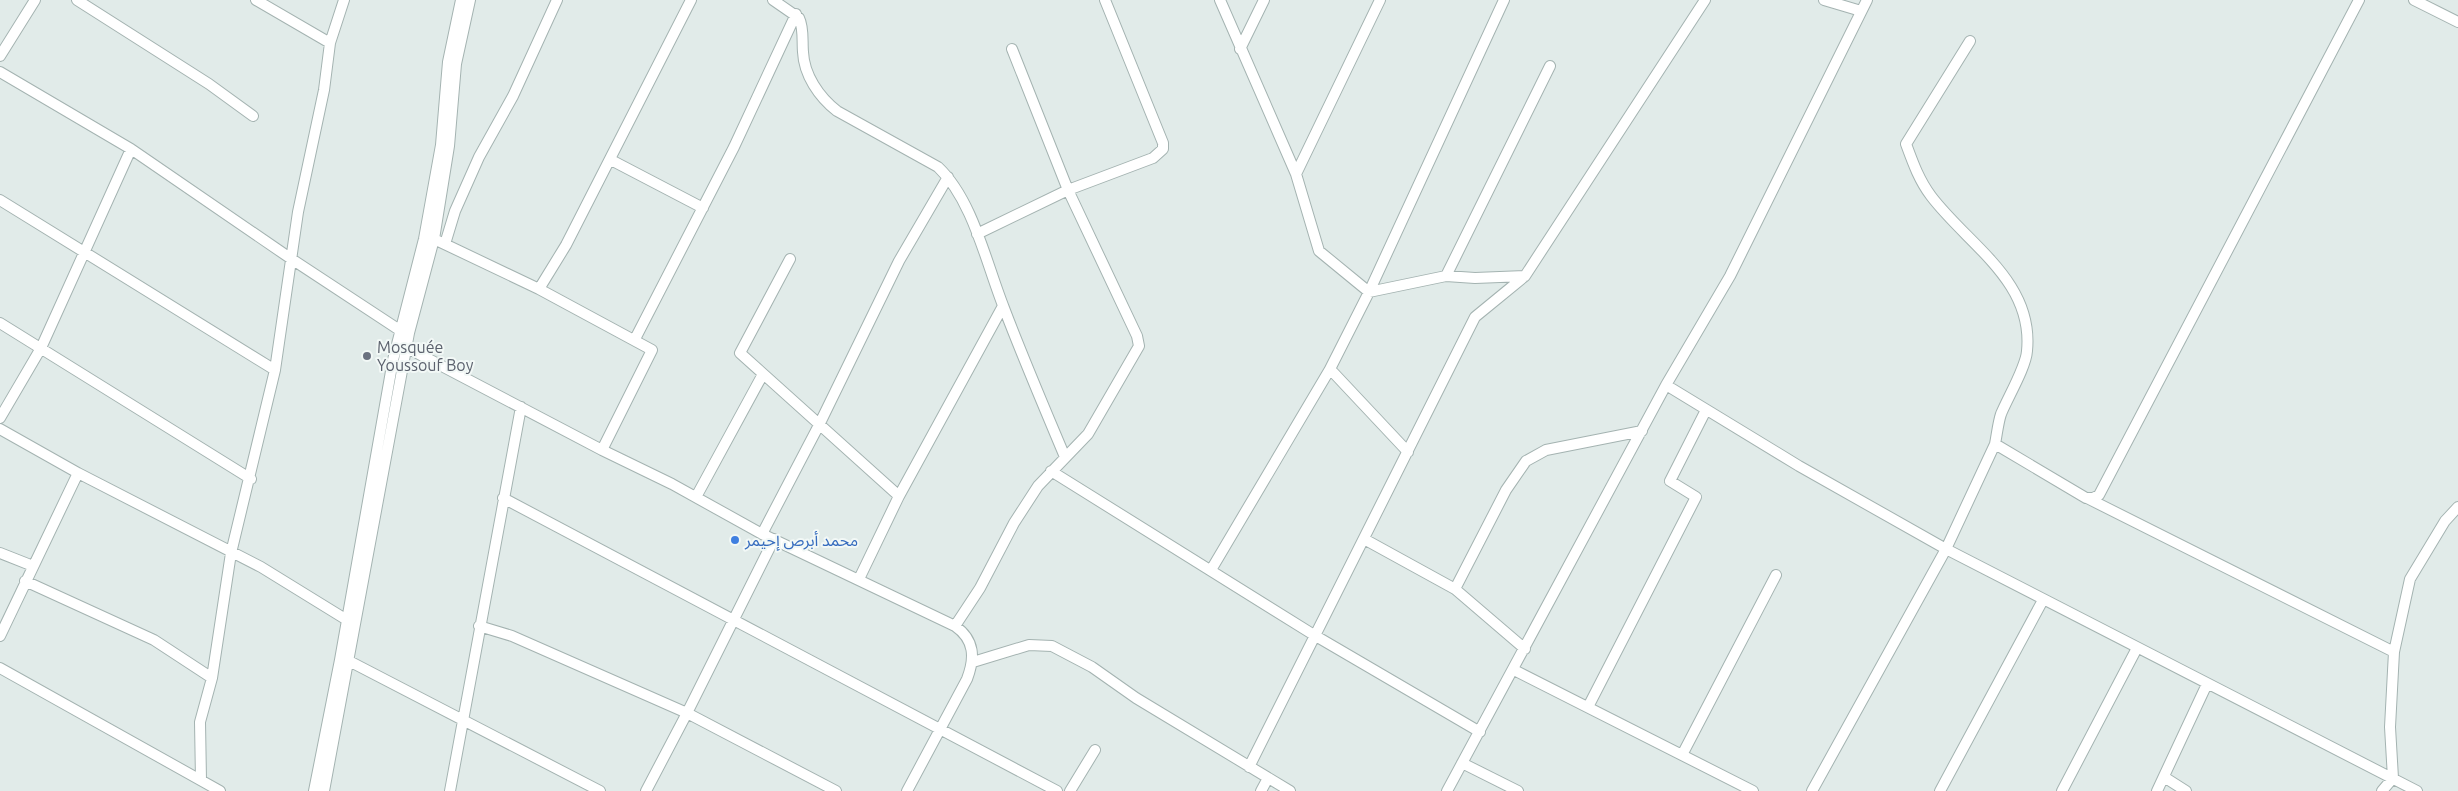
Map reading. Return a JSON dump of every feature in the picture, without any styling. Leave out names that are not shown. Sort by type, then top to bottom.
[{"type":"street","points":[[0,56],[35,0]]},
{"type":"street","points":[[77,0],[209,84],[253,116]]},
{"type":"street","points":[[256,0],[330,43]]},
{"type":"street","points":[[201,780],[198,747],[200,722],[212,678],[231,553],[275,370],[290,258],[324,90],[330,43],[344,0]]},
{"type":"street","points":[[324,791],[349,661],[402,345],[401,331],[424,239],[441,145],[448,62],[461,0]]},
{"type":"street","points":[[314,791],[402,345],[434,239],[449,146],[456,64],[470,0]]},
{"type":"street","points":[[445,244],[455,212],[479,157],[513,96],[557,0]]},
{"type":"street","points":[[539,289],[566,245],[690,0]]},
{"type":"street","points":[[774,0],[796,14],[801,22],[805,67],[810,78],[828,104],[837,111],[938,167],[948,177],[957,191],[977,234],[1003,306],[1065,457]]},
{"type":"street","points":[[977,234],[1068,190],[1154,158],[1163,149],[1163,143],[1105,0]]},
{"type":"street","points":[[1220,0],[1296,174],[1318,251],[1369,292]]},
{"type":"street","points":[[1240,48],[1264,0]]},
{"type":"street","points":[[1296,174],[1380,0]]},
{"type":"street","points":[[1210,570],[1330,369],[1369,292],[1504,0]]},
{"type":"street","points":[[1248,767],[1475,317],[1526,276],[1705,0]]},
{"type":"street","points":[[1824,0],[1861,11]]},
{"type":"street","points":[[1447,791],[1514,670],[1666,385],[1730,276],[1867,0]]},
{"type":"street","points":[[2086,498],[2093,498],[2099,495],[2359,0]]},
{"type":"street","points":[[2414,0],[2458,22]]},
{"type":"street","points":[[635,339],[704,208],[796,14]]},
{"type":"street","points":[[1812,791],[1946,550],[1995,444],[2000,416],[2027,354],[2028,326],[2018,298],[2003,274],[1930,195],[1917,175],[1906,144],[1970,41]]},
{"type":"street","points":[[955,626],[980,588],[1019,516],[1038,486],[1088,434],[1139,346],[1138,336],[1068,190],[1012,49]]},
{"type":"street","points":[[1446,276],[1550,66]]},
{"type":"street","points":[[0,72],[131,149],[290,258],[401,331]]},
{"type":"street","points":[[0,418],[40,348],[131,149]]},
{"type":"street","points":[[610,160],[704,208]]},
{"type":"street","points":[[762,534],[819,425],[899,261],[948,177]]},
{"type":"street","points":[[0,200],[275,370]]},
{"type":"street","points":[[434,239],[539,289],[635,339],[652,350],[602,450]]},
{"type":"street","points":[[790,259],[740,353],[899,496]]},
{"type":"street","points":[[1369,292],[1446,276],[1475,278],[1526,276]]},
{"type":"street","points":[[859,579],[899,496],[1003,306]]},
{"type":"street","points":[[0,323],[250,479]]},
{"type":"street","points":[[402,345],[696,497],[762,534],[859,579],[955,626],[963,632],[973,649],[973,662],[968,678],[907,791]]},
{"type":"street","points":[[1330,369],[1408,452]]},
{"type":"street","points":[[696,497],[763,374]]},
{"type":"street","points":[[1666,385],[1799,466],[1946,550],[2417,791]]},
{"type":"street","points":[[450,791],[502,498],[521,408]]},
{"type":"street","points":[[1588,707],[1696,497],[1670,481],[1706,410]]},
{"type":"street","points":[[0,429],[78,473],[261,567],[347,620]]},
{"type":"street","points":[[1455,590],[1506,490],[1526,461],[1546,450],[1642,431]]},
{"type":"street","points":[[1995,444],[2086,498],[2394,652]]},
{"type":"street","points":[[1052,471],[1314,635],[1480,732]]},
{"type":"street","points":[[0,636],[78,473]]},
{"type":"street","points":[[502,498],[735,619],[1057,791]]},
{"type":"street","points":[[2382,791],[2393,778],[2390,727],[2394,652],[2410,580],[2445,520],[2458,507]]},
{"type":"street","points":[[646,791],[774,539]]},
{"type":"street","points":[[1364,539],[1455,590],[1525,649]]},
{"type":"street","points":[[0,553],[32,566]]},
{"type":"street","points":[[1682,755],[1776,575]]},
{"type":"street","points":[[26,581],[154,640],[212,678]]},
{"type":"street","points":[[1940,791],[2043,600]]},
{"type":"street","points":[[479,626],[512,636],[687,713],[836,791]]},
{"type":"street","points":[[973,662],[1029,645],[1052,646],[1092,667],[1136,698],[1290,791]]},
{"type":"street","points":[[2062,791],[2137,648]]},
{"type":"street","points":[[349,661],[600,791]]},
{"type":"street","points":[[0,668],[220,791]]},
{"type":"street","points":[[1514,670],[1753,791]]},
{"type":"street","points":[[2157,791],[2208,684]]},
{"type":"street","points":[[1070,791],[1095,750]]},
{"type":"street","points":[[1462,762],[1518,791]]},
{"type":"street","points":[[2164,777],[2186,791]]},
{"type":"street","points":[[1261,791],[1268,778]]},
{"type":"place","name":"Mosquée Youssouf Boy","points":[[367,356]]},
{"type":"place","name":"محمد أبرص إحيمر","points":[[735,540]]}]
